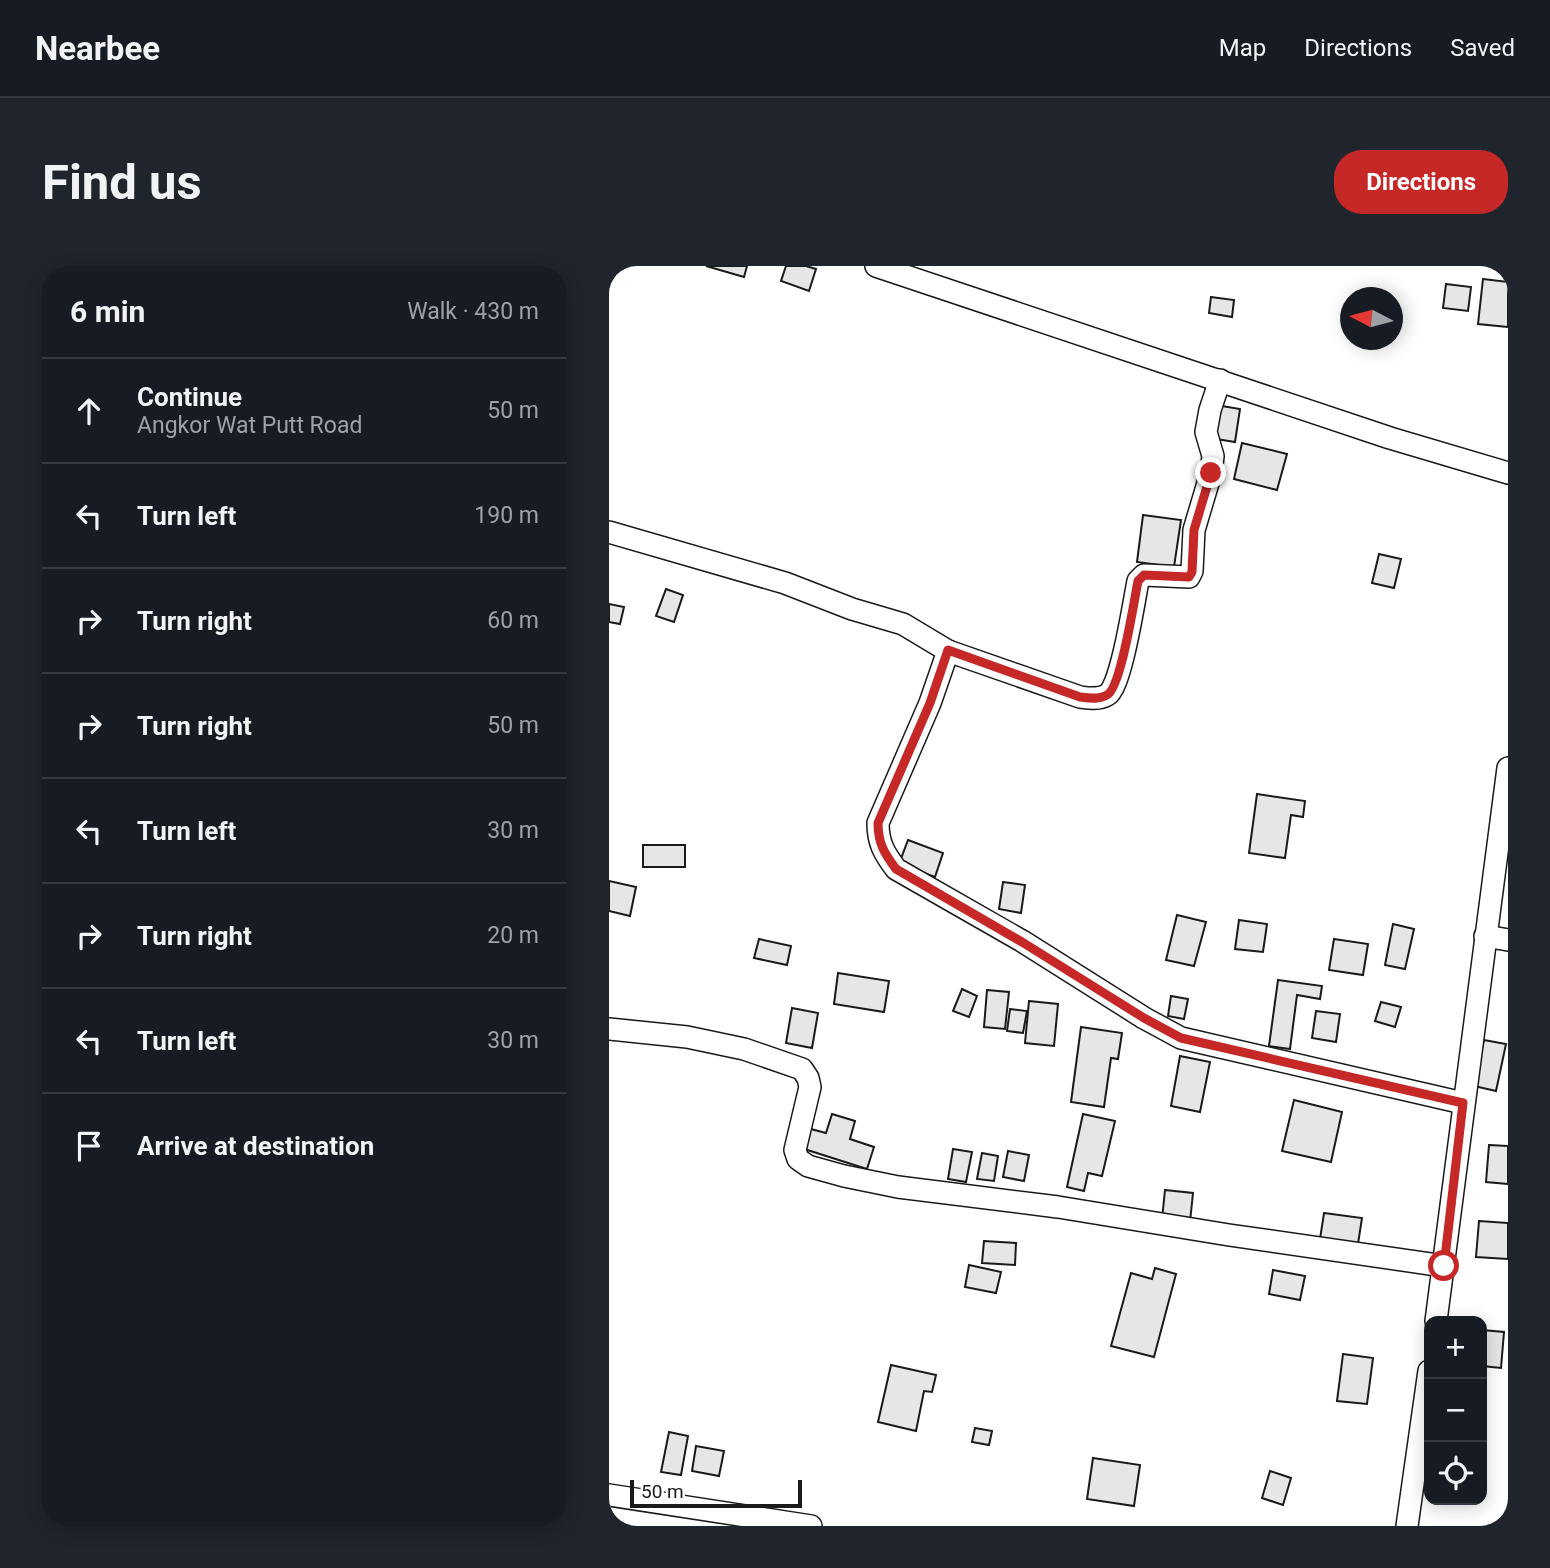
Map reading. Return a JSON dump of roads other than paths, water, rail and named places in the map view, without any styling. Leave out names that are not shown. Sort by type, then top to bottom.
[{"type":"street","points":[[876,266],[1390,438],[1508,474]]},
{"type":"street","points":[[609,532],[785,583],[852,609],[902,624],[948,650],[1080,697],[1108,695],[1115,687],[1138,581],[1144,575],[1181,578],[1189,577],[1192,572],[1194,530],[1211,473],[1213,456],[1206,432],[1220,380]]},
{"type":"street","points":[[948,650],[930,703],[878,823],[878,840],[896,869],[1181,1038],[1463,1103]]},
{"type":"street","points":[[1437,1316],[1508,768]]},
{"type":"street","points":[[1485,936],[1508,940]]},
{"type":"street","points":[[609,1029],[687,1037],[733,1047],[802,1069],[810,1087],[795,1150],[798,1159],[821,1170],[898,1187],[1070,1209],[1444,1266]]},
{"type":"street","points":[[1408,1526],[1428,1379]]},
{"type":"street","points":[[609,1495],[811,1526]]}]
